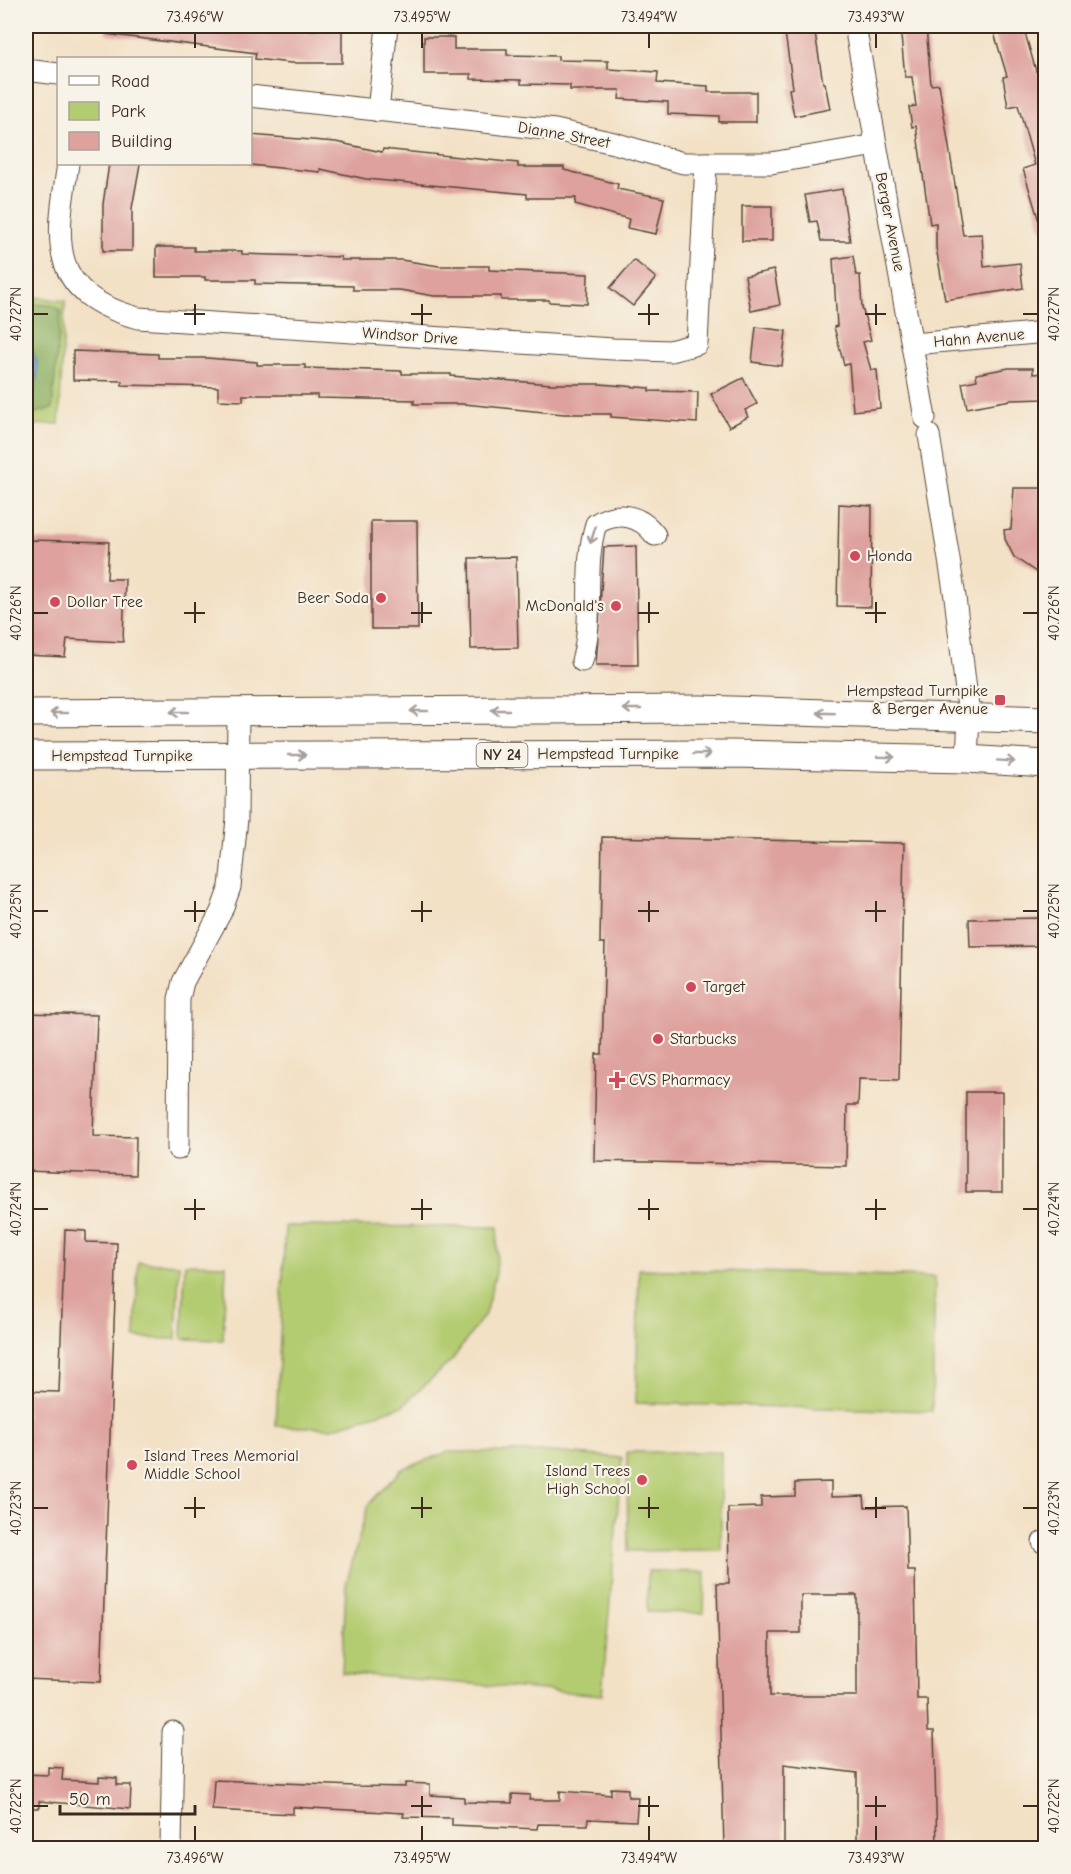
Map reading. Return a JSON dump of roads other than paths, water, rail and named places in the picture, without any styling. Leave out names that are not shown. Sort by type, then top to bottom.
[{"type":"main road","points":[[26,713],[700,709],[1046,720]]},
{"type":"main road","name":"Hempstead Turnpike","points":[[26,756],[731,754],[967,759],[1046,764]]},
{"type":"street","points":[[378,111],[387,26]]},
{"type":"street","name":"Berger Avenue","points":[[855,26],[913,344],[955,597],[969,716],[967,759]]},
{"type":"street","points":[[26,70],[57,74]]},
{"type":"street","name":"Dianne Street","points":[[252,96],[555,130],[614,143],[683,163],[771,163],[876,145]]},
{"type":"street","name":"Windsor Drive","points":[[68,165],[60,219],[61,252],[70,276],[87,296],[110,310],[138,318],[670,351],[697,344],[706,163]]},
{"type":"street","name":"Hahn Avenue","points":[[913,344],[1046,332]]},
{"type":"street","points":[[582,661],[589,638],[589,550],[596,524],[605,518],[632,517],[645,522],[655,535]]},
{"type":"street","points":[[178,1149],[179,999],[183,982],[221,912],[230,887],[237,819],[238,712]]},
{"type":"street","points":[[171,1848],[173,1732]]},
{"type":"water","points":[[26,338],[38,370],[35,386],[26,401]]},
{"type":"place","name":"Honda","points":[[855,556]]},
{"type":"place","name":"Beer Soda","points":[[381,598]]},
{"type":"place","name":"Dollar Tree","points":[[55,602]]},
{"type":"place","name":"McDonald's","points":[[616,606]]},
{"type":"place","name":"Hempstead Turnpike & Berger Avenue","points":[[1000,700]]},
{"type":"place","name":"Target","points":[[691,987]]},
{"type":"place","name":"Starbucks","points":[[658,1039]]},
{"type":"place","name":"CVS Pharmacy","points":[[617,1080]]},
{"type":"place","name":"Island Trees Memorial Middle School","points":[[132,1465]]},
{"type":"place","name":"Island Trees High School","points":[[642,1480]]}]
